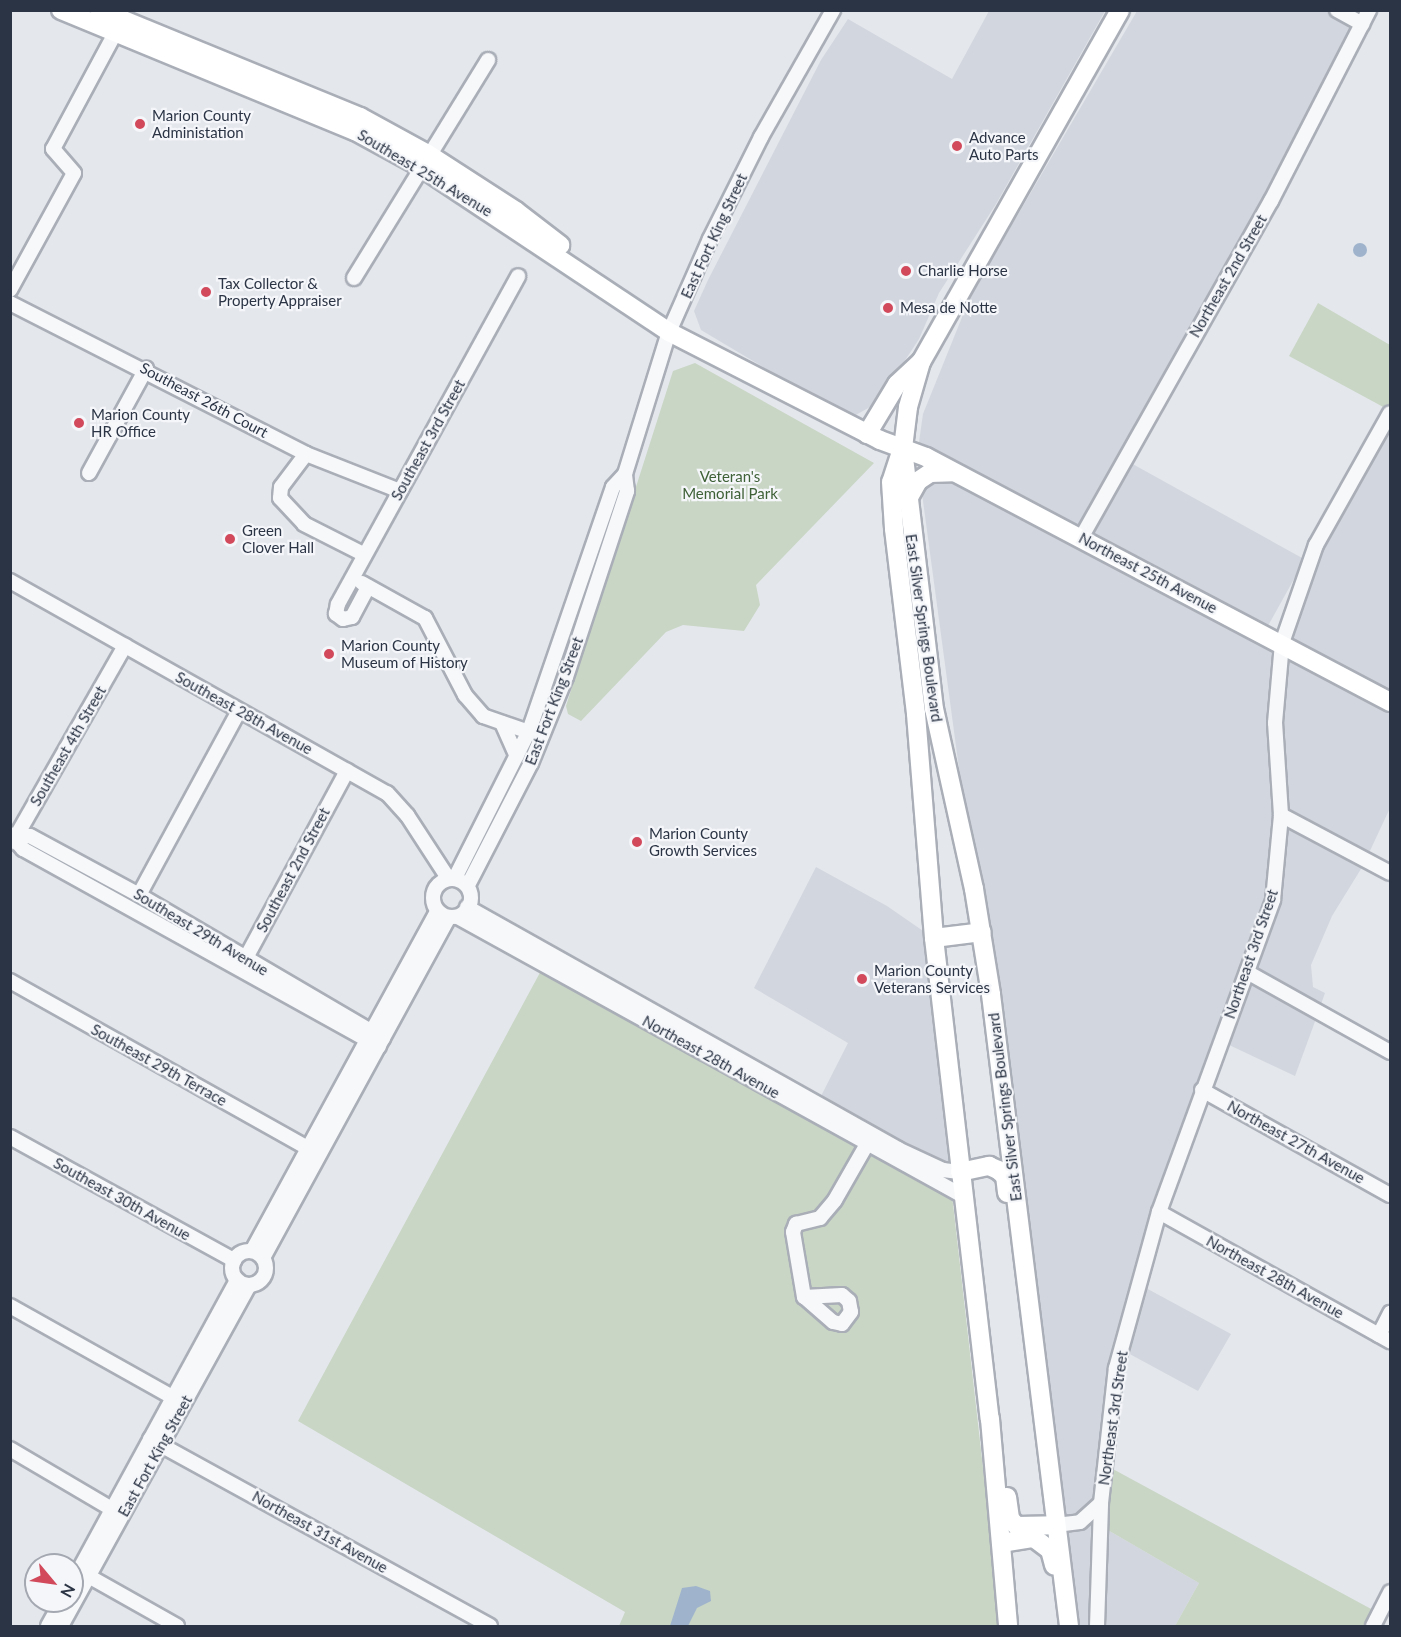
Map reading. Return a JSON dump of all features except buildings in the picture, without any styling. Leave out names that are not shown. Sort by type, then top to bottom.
[{"type":"main road","name":"Southeast 25th Avenue","points":[[61,10],[119,27],[424,161],[669,332],[867,434],[903,448]]},
{"type":"main road","name":"Southeast 25th Avenue","points":[[99,10],[119,27]]},
{"type":"main road","name":"East Silver Springs Boulevard","points":[[1069,1626],[982,932],[934,710],[907,501],[903,448],[908,407],[921,362],[1120,10]]},
{"type":"main road","points":[[867,434],[897,384],[921,362]]},
{"type":"main road","name":"East Silver Springs Boulevard","points":[[903,448],[891,482],[916,714],[934,938],[990,1419],[1008,1626]]},
{"type":"main road","name":"Northeast 25th Avenue","points":[[903,448],[1082,538],[1390,702]]},
{"type":"main road","points":[[907,501],[918,482],[930,473],[954,472]]},
{"type":"main road","points":[[934,938],[982,932]]},
{"type":"main road","points":[[960,1172],[989,1166],[1005,1176],[1019,1283],[1027,1300]]},
{"type":"main road","points":[[990,1419],[1002,1433],[1010,1519],[1017,1526],[1056,1525]]},
{"type":"main road","points":[[1001,1543],[1034,1538],[1050,1550],[1061,1626]]},
{"type":"street","name":"East Fort King Street","points":[[468,885],[542,737],[627,491],[625,474],[669,332],[710,239],[761,137],[833,10]]},
{"type":"street","points":[[1337,10],[1362,24]]},
{"type":"street","name":"Northeast 2nd Street","points":[[1082,538],[1272,201],[1369,10]]},
{"type":"street","points":[[10,290],[74,173],[53,149],[119,27]]},
{"type":"street","points":[[354,278],[488,60]]},
{"type":"street","name":"Southeast 3rd Street","points":[[368,587],[352,617],[343,619],[336,614],[338,604],[352,578],[518,276]]},
{"type":"street","name":"Southeast 26th Court","points":[[10,303],[146,369],[306,454],[400,491]]},
{"type":"street","points":[[89,473],[146,369]]},
{"type":"street","name":"Northeast 3rd Street","points":[[1097,1626],[1101,1503],[1116,1368],[1159,1212],[1247,972],[1263,918],[1273,900],[1281,815],[1275,723],[1282,643],[1316,545],[1390,413]]},
{"type":"street","points":[[306,454],[281,487],[280,498],[304,524],[365,555]]},
{"type":"street","name":"East Fort King Street","points":[[84,1568],[112,1509],[156,1442],[174,1398],[243,1283],[265,1276],[258,1255],[307,1148],[452,914],[435,894],[465,861],[529,731],[613,487],[625,474]]},
{"type":"street","points":[[352,578],[425,618],[465,695],[483,716],[542,737]]},
{"type":"street","name":"Southeast 28th Avenue","points":[[11,583],[387,793],[407,815],[435,857],[452,877]]},
{"type":"street","name":"Southeast 4th Street","points":[[12,839],[124,646]]},
{"type":"street","points":[[502,723],[523,718],[540,701]]},
{"type":"street","points":[[139,895],[239,711]]},
{"type":"street","points":[[502,723],[517,756]]},
{"type":"street","name":"Southeast 2nd Street","points":[[242,964],[347,771]]},
{"type":"street","points":[[1281,815],[1390,873]]},
{"type":"street","name":"Southeast 29th Avenue","points":[[12,839],[30,836],[139,895],[242,964]]},
{"type":"street","name":"Southeast 29th Avenue","points":[[12,839],[23,849],[242,964],[375,1039]]},
{"type":"street","points":[[435,857],[444,862],[465,861]]},
{"type":"street","points":[[452,877],[468,885],[471,897],[452,914]]},
{"type":"street","name":"Northeast 28th Avenue","points":[[452,914],[869,1140],[963,1196]]},
{"type":"street","points":[[1247,972],[1390,1052]]},
{"type":"street","name":"Southeast 29th Terrace","points":[[10,981],[307,1148]]},
{"type":"street","name":"East Fort King Street","points":[[258,1255],[375,1039]]},
{"type":"street","name":"Northeast 27th Avenue","points":[[1202,1090],[1390,1195]]},
{"type":"street","name":"Southeast 30th Avenue","points":[[10,1137],[234,1260]]},
{"type":"street","points":[[804,1297],[794,1232],[796,1224],[820,1218],[835,1200],[869,1140]]},
{"type":"street","name":"Northeast 28th Avenue","points":[[869,1140],[943,1170],[960,1172]]},
{"type":"street","name":"Northeast 28th Avenue","points":[[1159,1212],[1385,1338]]},
{"type":"street","points":[[243,1283],[234,1260],[258,1255]]},
{"type":"street","name":"East Fort King Street","points":[[84,1570],[243,1283]]},
{"type":"street","points":[[10,1306],[174,1398]]},
{"type":"street","points":[[1385,1338],[1390,1313]]},
{"type":"street","name":"Northeast 31st Avenue","points":[[156,1442],[490,1626]]},
{"type":"street","points":[[10,1449],[112,1509]]},
{"type":"street","name":"Northeast 3rd Street","points":[[1056,1525],[1080,1522],[1101,1503]]},
{"type":"street","points":[[84,1579],[177,1626]]},
{"type":"street","points":[[1372,1626],[1390,1592]]},
{"type":"shaded area","points":[[989,11],[1105,11],[996,204],[939,293],[919,339],[877,403],[854,416],[820,401],[701,330],[694,311],[708,280],[821,60],[848,19],[952,79]]},
{"type":"shaded area","points":[[1137,11],[1328,11],[1355,26],[1267,199],[1079,531],[919,449],[919,442],[923,414],[971,295]]},
{"type":"shaded area","points":[[1386,431],[1390,434],[1390,696],[1289,641],[1321,547]]},
{"type":"shaded area","points":[[1129,462],[1305,559],[1264,633],[1088,535]]},
{"type":"shaded area","points":[[954,477],[1276,645],[1276,813],[1268,898],[1155,1206],[1096,1501],[1078,1517],[1060,1519],[921,486],[933,478]]},
{"type":"shaded area","points":[[1287,651],[1390,707],[1390,808],[1368,855],[1286,812],[1280,724]]},
{"type":"shaded area","points":[[1286,823],[1364,864],[1332,916],[1311,965],[1313,987],[1325,993],[1320,1007],[1253,970],[1278,901]]},
{"type":"shaded area","points":[[816,867],[887,906],[926,933],[949,1166],[900,1144],[819,1100],[848,1043],[754,988]]},
{"type":"shaded area","points":[[1250,979],[1317,1016],[1295,1076],[1225,1043]]},
{"type":"shaded area","points":[[1144,1287],[1231,1334],[1198,1391],[1126,1352]]},
{"type":"shaded area","points":[[1096,1519],[1092,1626],[1074,1626],[1062,1529],[1083,1526]]},
{"type":"shaded area","points":[[1106,1529],[1199,1583],[1175,1626],[1102,1626]]},
{"type":"green space","points":[[1318,303],[1390,345],[1390,402],[1387,409],[1289,356]]},
{"type":"green space","name":"Veteran's Memorial Park","points":[[695,363],[874,463],[756,585],[760,605],[744,631],[683,625],[666,632],[581,721],[568,714],[566,706],[673,371]]},
{"type":"green space","points":[[543,967],[952,1195],[1001,1626],[619,1626],[625,1612],[298,1421]]},
{"type":"green space","points":[[1111,1468],[1373,1610],[1364,1626],[1175,1626],[1199,1583],[1106,1529]]},
{"type":"water","points":[[1360,243],[1365,245],[1367,250],[1365,255],[1360,257],[1355,255],[1353,250],[1355,245]]},
{"type":"water","points":[[696,1586],[710,1591],[711,1601],[697,1608],[688,1626],[670,1626],[682,1588]]},
{"type":"place","name":"Marion County Administation","points":[[140,124]]},
{"type":"place","name":"Advance Auto Parts","points":[[957,146]]},
{"type":"place","name":"Charlie Horse","points":[[906,271]]},
{"type":"place","name":"Tax Collector & Property Appraiser","points":[[206,292]]},
{"type":"place","name":"Mesa de Notte","points":[[888,308]]},
{"type":"place","name":"Marion County HR Office","points":[[79,423]]},
{"type":"place","name":"Green Clover Hall","points":[[230,539]]},
{"type":"place","name":"Marion County Museum of History","points":[[329,654]]},
{"type":"place","name":"Marion County Growth Services","points":[[637,842]]},
{"type":"place","name":"Marion County Veterans Services","points":[[862,979]]}]
